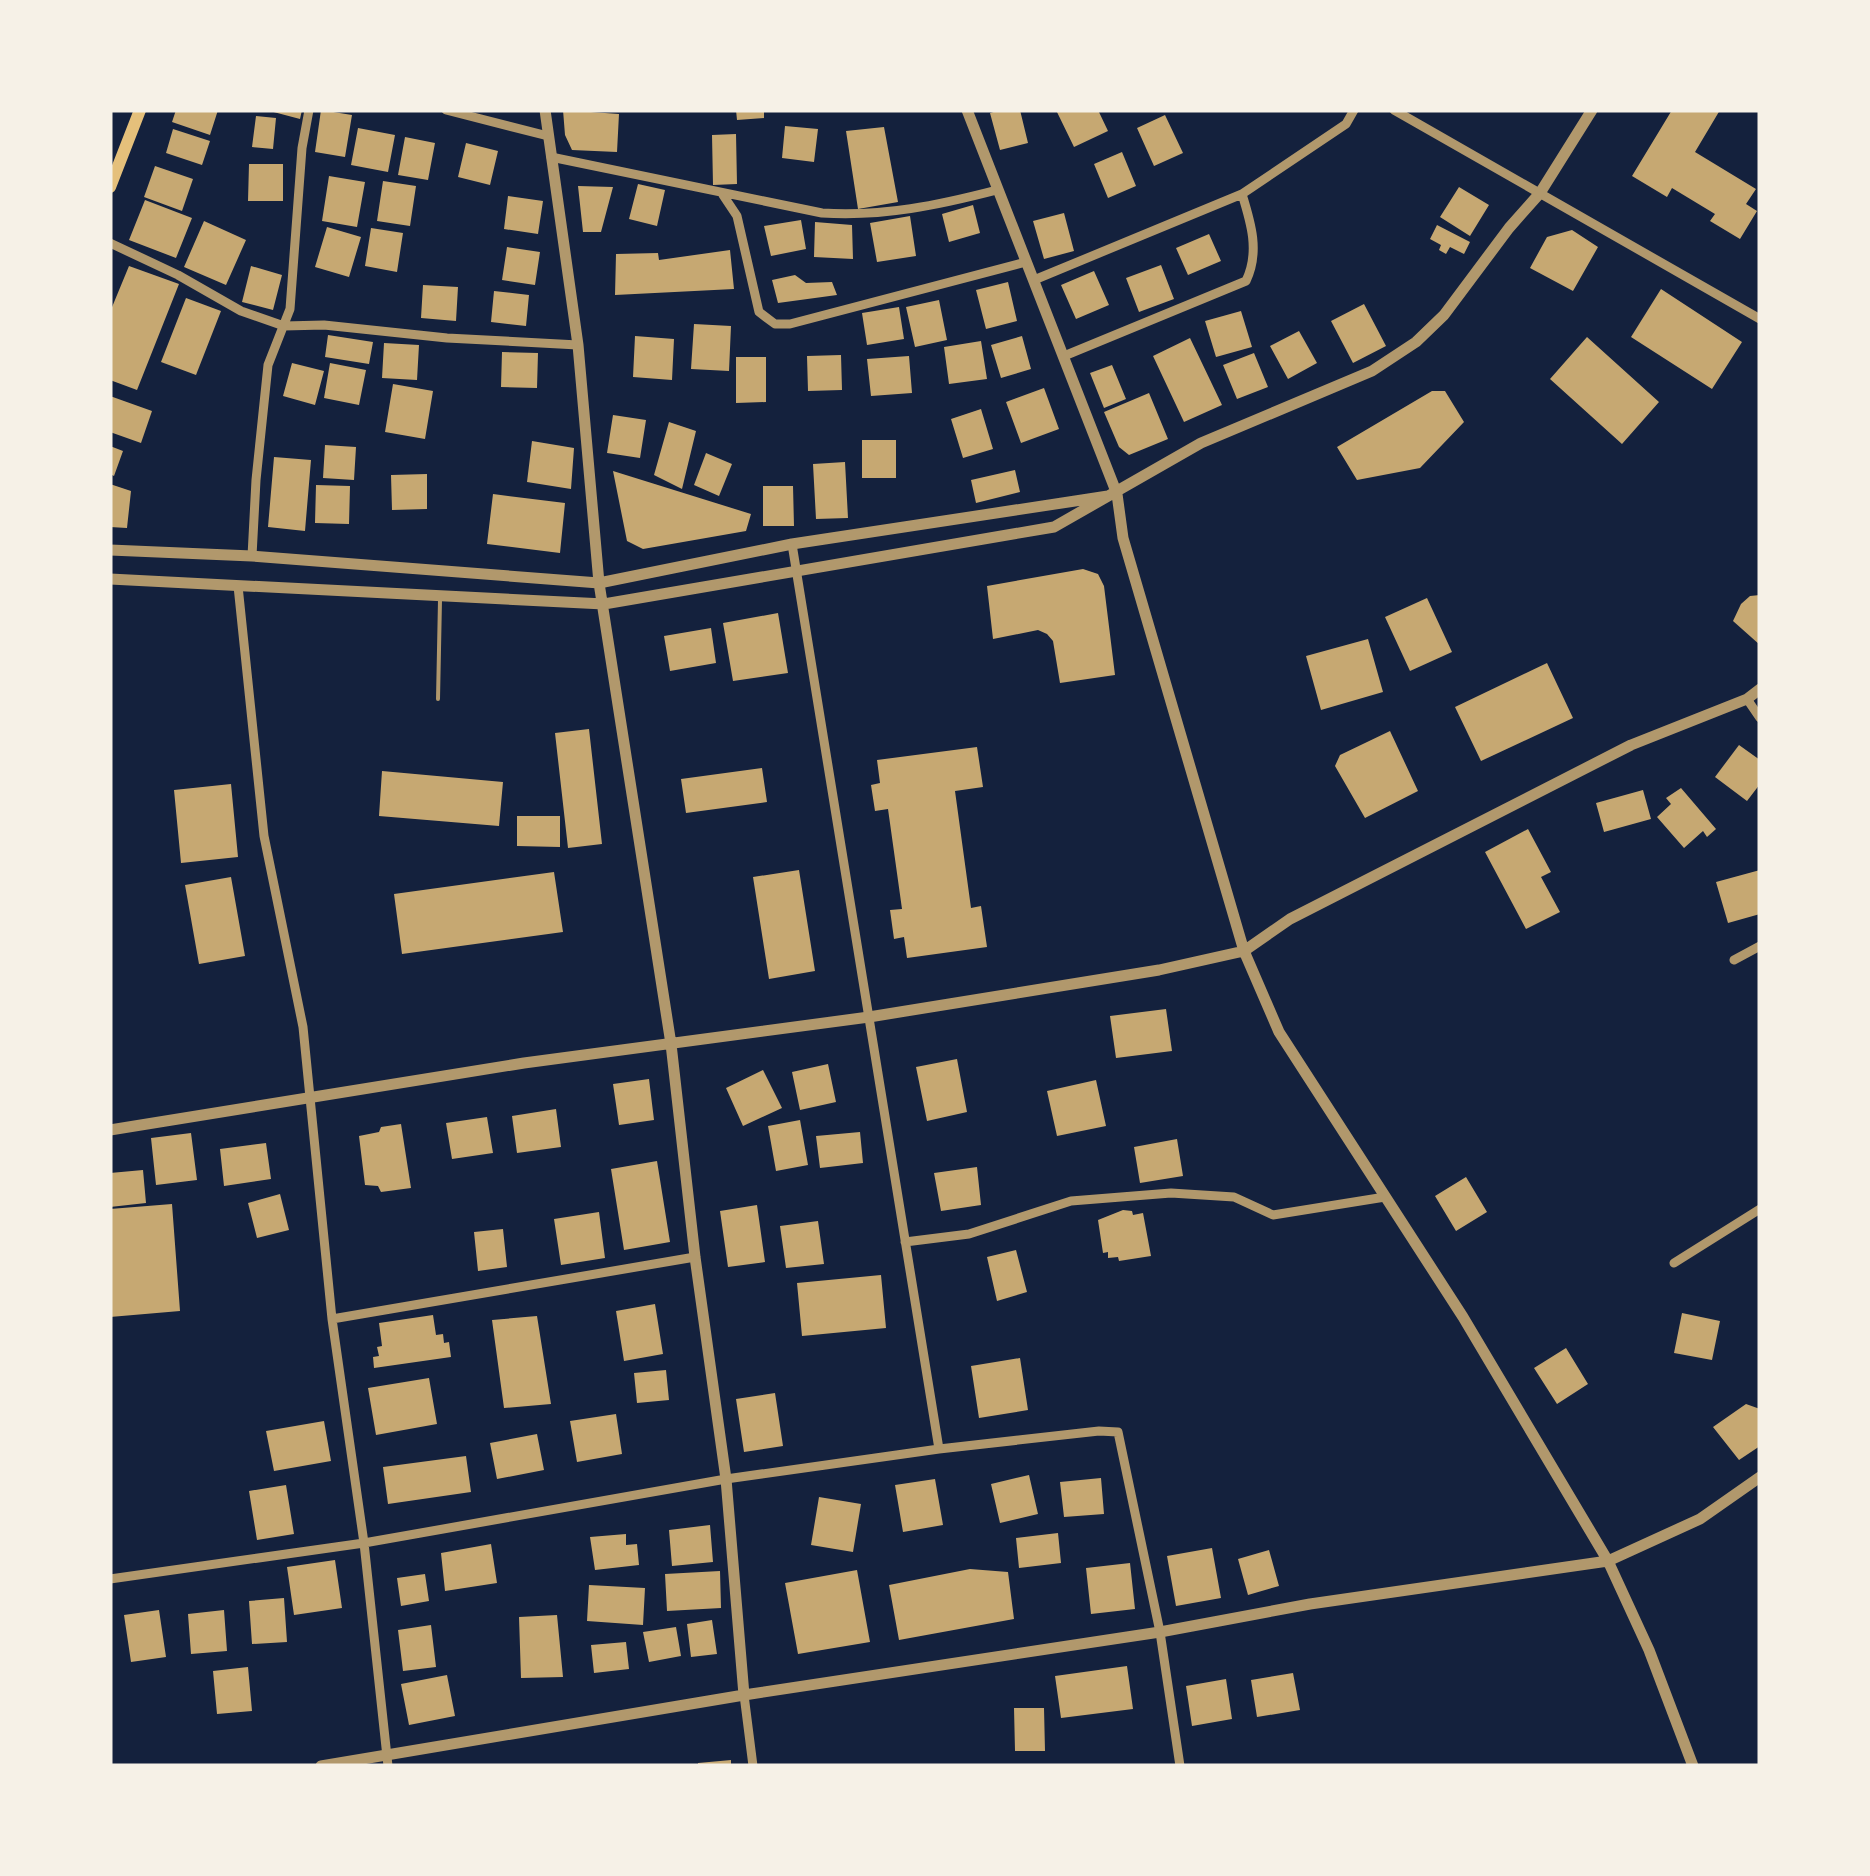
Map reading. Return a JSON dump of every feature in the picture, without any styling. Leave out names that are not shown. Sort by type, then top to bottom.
[{"type":"main road","points":[[110,188],[140,110]]},
{"type":"street","points":[[252,556],[268,365],[290,309],[302,148],[309,110]]},
{"type":"street","points":[[446,110],[548,136]]},
{"type":"street","points":[[545,110],[578,344],[600,582],[671,1044],[726,1479],[753,1766]]},
{"type":"street","points":[[966,110],[1117,494],[1123,538],[1244,951],[1279,1032],[1464,1318],[1608,1561],[1649,1650],[1693,1766]]},
{"type":"street","points":[[1034,280],[1242,194],[1346,124],[1354,110]]},
{"type":"street","points":[[1394,110],[1760,319]]},
{"type":"street","points":[[110,579],[604,604],[1054,527],[1202,443],[1372,370],[1416,342],[1444,314],[1540,193],[1592,110]]},
{"type":"street","points":[[551,157],[722,194],[858,215],[950,202],[997,190]]},
{"type":"street","points":[[722,194],[737,216],[759,312],[776,324],[790,324],[1026,262]]},
{"type":"street","points":[[1064,356],[1246,280],[1253,266],[1253,228],[1242,194]]},
{"type":"street","points":[[110,243],[241,311],[284,326],[324,325],[447,338],[578,344]]},
{"type":"street","points":[[110,550],[252,556],[600,582],[792,544],[1117,494]]},
{"type":"street","points":[[792,544],[938,1449]]},
{"type":"street","points":[[238,586],[264,836],[303,1028],[332,1319],[364,1543],[388,1760]]},
{"type":"street","points":[[110,1130],[310,1096],[870,1017],[1159,970],[1244,951],[1290,919],[1630,745],[1747,699],[1760,690]]},
{"type":"street","points":[[1747,699],[1760,718]]},
{"type":"street","points":[[1734,960],[1760,946]]},
{"type":"street","points":[[904,1242],[970,1234],[1071,1201],[1171,1194],[1234,1196],[1273,1215],[1385,1197]]},
{"type":"street","points":[[1674,1262],[1760,1209]]},
{"type":"street","points":[[332,1319],[695,1257]]},
{"type":"street","points":[[110,1580],[364,1543],[726,1479],[938,1449],[1118,1432],[1160,1632],[1180,1766]]},
{"type":"street","points":[[321,1766],[388,1760],[744,1695],[1160,1632],[1310,1604],[1608,1561],[1700,1519],[1760,1477]]},
{"type":"lane","points":[[438,699],[439,570]]},
{"type":"building","points":[[176,110],[218,110],[210,135],[172,122]]},
{"type":"building","points":[[266,110],[302,110],[300,119]]},
{"type":"building","points":[[321,110],[352,115],[345,157],[315,152]]},
{"type":"building","points":[[563,110],[619,114],[617,152],[572,150],[565,135]]},
{"type":"building","points":[[736,110],[764,110],[764,118],[737,120]]},
{"type":"building","points":[[1020,110],[1028,143],[1000,150],[990,113]]},
{"type":"building","points":[[1056,110],[1098,110],[1108,131],[1074,147]]},
{"type":"building","points":[[1672,110],[1720,110],[1695,152],[1756,189],[1746,204],[1757,211],[1740,239],[1710,221],[1715,214],[1672,188],[1667,197],[1632,176]]},
{"type":"building","points":[[1165,115],[1183,153],[1154,166],[1137,128]]},
{"type":"building","points":[[256,116],[276,118],[273,149],[252,147]]},
{"type":"building","points":[[785,126],[818,129],[814,162],[782,158]]},
{"type":"building","points":[[884,127],[898,202],[858,209],[846,131]]},
{"type":"building","points":[[358,128],[395,135],[388,172],[351,165]]},
{"type":"building","points":[[173,129],[210,141],[202,165],[166,153]]},
{"type":"building","points":[[736,134],[737,184],[713,185],[712,135]]},
{"type":"building","points":[[405,137],[435,143],[428,180],[398,175]]},
{"type":"building","points":[[466,143],[498,151],[490,185],[458,177]]},
{"type":"building","points":[[1122,152],[1136,186],[1108,198],[1094,164]]},
{"type":"building","points":[[249,164],[283,164],[283,201],[248,201]]},
{"type":"building","points":[[155,166],[193,179],[182,211],[144,197]]},
{"type":"building","points":[[329,176],[365,182],[357,227],[322,221]]},
{"type":"building","points":[[383,181],[416,186],[410,226],[377,221]]},
{"type":"building","points":[[638,184],[665,190],[657,226],[629,219]]},
{"type":"building","points":[[578,186],[613,187],[601,232],[583,232]]},
{"type":"building","points":[[1459,187],[1489,205],[1470,236],[1440,217]]},
{"type":"building","points":[[508,196],[543,201],[538,234],[504,229]]},
{"type":"building","points":[[145,200],[192,218],[176,258],[129,240]]},
{"type":"building","points":[[973,205],[980,233],[949,242],[942,214]]},
{"type":"building","points":[[1064,213],[1074,251],[1044,259],[1033,221]]},
{"type":"building","points":[[910,216],[916,256],[877,262],[870,223]]},
{"type":"building","points":[[801,220],[806,249],[771,256],[764,226]]},
{"type":"building","points":[[204,221],[246,240],[226,285],[184,267]]},
{"type":"building","points":[[815,222],[852,225],[853,259],[814,257]]},
{"type":"building","points":[[1437,225],[1470,242],[1464,254],[1450,247],[1446,254],[1439,250],[1441,245],[1430,239]]},
{"type":"building","points":[[327,227],[361,237],[349,277],[315,267]]},
{"type":"building","points":[[371,228],[403,233],[397,272],[365,266]]},
{"type":"building","points":[[1572,230],[1598,247],[1573,291],[1530,268],[1547,237]]},
{"type":"building","points":[[1209,234],[1221,261],[1188,275],[1176,248]]},
{"type":"building","points":[[507,247],[540,252],[535,285],[502,280]]},
{"type":"building","points":[[730,250],[734,289],[615,295],[616,254],[658,253],[659,260]]},
{"type":"building","points":[[1161,265],[1174,299],[1139,312],[1126,278]]},
{"type":"building","points":[[129,266],[179,284],[137,390],[110,380],[110,312]]},
{"type":"building","points":[[251,266],[282,275],[273,310],[242,302]]},
{"type":"building","points":[[1094,271],[1109,305],[1076,319],[1061,285]]},
{"type":"building","points":[[795,275],[806,283],[832,282],[837,295],[778,303],[772,280]]},
{"type":"building","points":[[1008,282],[1017,321],[986,329],[976,290]]},
{"type":"building","points":[[423,285],[458,287],[456,321],[421,318]]},
{"type":"building","points":[[1661,289],[1742,342],[1712,389],[1631,337]]},
{"type":"building","points":[[494,291],[529,295],[526,326],[491,322]]},
{"type":"building","points":[[186,298],[221,311],[196,375],[161,362]]},
{"type":"building","points":[[939,300],[947,340],[915,347],[906,307]]},
{"type":"building","points":[[1364,304],[1386,346],[1353,363],[1331,321]]},
{"type":"building","points":[[899,307],[904,339],[867,345],[862,313]]},
{"type":"building","points":[[1241,311],[1252,347],[1216,357],[1205,321]]},
{"type":"building","points":[[694,324],[731,326],[729,371],[691,369]]},
{"type":"building","points":[[1299,331],[1317,363],[1288,379],[1270,346]]},
{"type":"building","points":[[328,335],[373,342],[369,364],[325,357]]},
{"type":"building","points":[[635,336],[674,339],[672,380],[633,377]]},
{"type":"building","points":[[1022,336],[1031,369],[1001,378],[991,345]]},
{"type":"building","points":[[1587,337],[1659,402],[1622,444],[1550,379]]},
{"type":"building","points":[[1190,338],[1222,405],[1184,422],[1153,356]]},
{"type":"building","points":[[981,341],[987,379],[949,384],[944,347]]},
{"type":"building","points":[[384,343],[419,345],[417,380],[382,378]]},
{"type":"building","points":[[502,352],[538,353],[537,388],[501,387]]},
{"type":"building","points":[[1254,353],[1268,387],[1237,399],[1223,365]]},
{"type":"building","points":[[841,355],[842,390],[808,391],[807,356]]},
{"type":"building","points":[[909,356],[912,393],[871,396],[867,359]]},
{"type":"building","points":[[736,357],[766,357],[766,402],[736,403]]},
{"type":"building","points":[[292,363],[324,371],[315,405],[283,396]]},
{"type":"building","points":[[330,363],[366,370],[359,405],[324,398]]},
{"type":"building","points":[[1112,365],[1126,399],[1104,408],[1090,373]]},
{"type":"building","points":[[393,384],[433,391],[425,439],[385,432]]},
{"type":"building","points":[[1044,388],[1059,429],[1021,443],[1006,402]]},
{"type":"building","points":[[1432,391],[1445,391],[1464,422],[1420,468],[1357,480],[1337,447]]},
{"type":"building","points":[[1149,393],[1168,439],[1129,455],[1119,447],[1104,412]]},
{"type":"building","points":[[110,396],[152,411],[141,443],[110,432]]},
{"type":"building","points":[[981,409],[993,449],[963,458],[951,419]]},
{"type":"building","points":[[613,415],[646,420],[640,458],[607,453]]},
{"type":"building","points":[[669,422],[696,431],[682,489],[654,475]]},
{"type":"building","points":[[862,440],[896,440],[896,478],[862,478]]},
{"type":"building","points":[[532,441],[574,448],[571,489],[527,482]]},
{"type":"building","points":[[325,445],[356,447],[354,480],[323,478]]},
{"type":"building","points":[[110,446],[123,451],[114,476],[110,474]]},
{"type":"building","points":[[706,453],[732,464],[719,496],[694,485]]},
{"type":"building","points":[[274,457],[311,460],[305,531],[268,527]]},
{"type":"building","points":[[845,462],[848,518],[816,519],[813,464]]},
{"type":"building","points":[[1015,470],[1020,492],[976,503],[971,480]]},
{"type":"building","points":[[613,471],[751,514],[746,531],[643,549],[627,541]]},
{"type":"building","points":[[427,474],[427,509],[392,510],[391,475]]},
{"type":"building","points":[[110,484],[131,491],[127,528],[110,527]]},
{"type":"building","points":[[316,485],[350,486],[349,524],[315,523]]},
{"type":"building","points":[[763,486],[793,486],[794,526],[763,526]]},
{"type":"building","points":[[493,494],[565,503],[560,553],[487,544]]},
{"type":"building","points":[[1083,569],[1098,574],[1104,586],[1115,675],[1060,683],[1053,641],[1047,634],[1038,630],[993,639],[987,586]]},
{"type":"building","points":[[1760,595],[1760,645],[1733,621],[1741,604],[1750,596]]},
{"type":"building","points":[[1427,598],[1452,652],[1410,671],[1385,617]]},
{"type":"building","points":[[778,613],[788,673],[733,681],[723,623]]},
{"type":"building","points":[[711,628],[716,663],[670,671],[664,636]]},
{"type":"building","points":[[1368,639],[1383,692],[1321,710],[1306,656]]},
{"type":"building","points":[[1547,663],[1573,718],[1481,761],[1455,707]]},
{"type":"building","points":[[589,729],[602,844],[568,848],[555,733]]},
{"type":"building","points":[[1390,731],[1418,791],[1365,818],[1335,766],[1340,755]]},
{"type":"building","points":[[1739,745],[1760,760],[1760,784],[1747,801],[1715,777]]},
{"type":"building","points":[[977,747],[983,787],[955,791],[971,908],[981,906],[987,947],[907,958],[904,937],[894,939],[890,910],[902,909],[888,809],[875,811],[871,785],[880,783],[877,760]]},
{"type":"building","points":[[762,768],[767,802],[686,813],[681,779]]},
{"type":"building","points":[[382,771],[503,782],[499,826],[379,816]]},
{"type":"building","points":[[231,784],[238,857],[181,863],[174,790]]},
{"type":"building","points":[[1681,788],[1716,829],[1707,837],[1703,831],[1684,848],[1657,817],[1671,804],[1666,798]]},
{"type":"building","points":[[1643,790],[1651,819],[1604,832],[1596,803]]},
{"type":"building","points":[[517,816],[560,816],[560,847],[517,846]]},
{"type":"building","points":[[1528,829],[1551,872],[1541,877],[1560,912],[1526,929],[1485,852]]},
{"type":"building","points":[[799,870],[815,971],[769,979],[753,877]]},
{"type":"building","points":[[1760,870],[1760,914],[1728,923],[1716,882]]},
{"type":"building","points":[[554,872],[563,932],[402,954],[394,894]]},
{"type":"building","points":[[231,877],[245,956],[199,964],[185,885]]},
{"type":"building","points":[[1166,1009],[1172,1051],[1116,1058],[1110,1016]]},
{"type":"building","points":[[957,1059],[967,1112],[927,1121],[916,1067]]},
{"type":"building","points":[[828,1064],[836,1102],[800,1110],[792,1072]]},
{"type":"building","points":[[763,1070],[782,1108],[743,1126],[726,1088]]},
{"type":"building","points":[[649,1079],[654,1120],[619,1125],[613,1084]]},
{"type":"building","points":[[1096,1080],[1106,1126],[1057,1136],[1047,1091]]},
{"type":"building","points":[[556,1109],[561,1147],[517,1153],[512,1116]]},
{"type":"building","points":[[487,1117],[493,1153],[452,1159],[446,1123]]},
{"type":"building","points":[[800,1120],[808,1165],[776,1171],[768,1126]]},
{"type":"building","points":[[401,1124],[411,1188],[381,1192],[378,1186],[365,1185],[359,1136]]},
{"type":"building","points":[[860,1132],[863,1163],[820,1168],[816,1136]]},
{"type":"building","points":[[191,1133],[197,1180],[156,1185],[151,1138]]},
{"type":"building","points":[[1177,1139],[1183,1176],[1140,1183],[1134,1147]]},
{"type":"building","points":[[266,1143],[271,1179],[224,1186],[220,1149]]},
{"type":"building","points":[[657,1161],[670,1242],[624,1250],[611,1169]]},
{"type":"building","points":[[977,1167],[981,1205],[941,1211],[934,1173]]},
{"type":"building","points":[[143,1170],[146,1203],[110,1207],[110,1173]]},
{"type":"building","points":[[1466,1177],[1487,1212],[1456,1231],[1435,1196]]},
{"type":"building","points":[[280,1194],[289,1230],[257,1238],[248,1203]]},
{"type":"building","points":[[172,1204],[180,1311],[110,1317],[110,1209]]},
{"type":"building","points":[[757,1205],[765,1262],[728,1267],[720,1211]]},
{"type":"building","points":[[1123,1210],[1132,1211],[1133,1215],[1143,1213],[1151,1256],[1119,1261],[1118,1257],[1108,1258],[1108,1252],[1103,1253],[1098,1220]]},
{"type":"building","points":[[599,1212],[605,1258],[561,1265],[554,1219]]},
{"type":"building","points":[[818,1221],[824,1264],[786,1268],[780,1226]]},
{"type":"building","points":[[503,1229],[507,1267],[478,1271],[474,1232]]},
{"type":"building","points":[[1016,1250],[1027,1292],[997,1301],[987,1257]]},
{"type":"building","points":[[881,1275],[886,1328],[802,1336],[797,1283]]},
{"type":"building","points":[[655,1304],[663,1354],[624,1361],[616,1311]]},
{"type":"building","points":[[1682,1313],[1720,1321],[1712,1360],[1674,1353]]},
{"type":"building","points":[[433,1315],[436,1335],[443,1334],[444,1343],[449,1342],[451,1357],[374,1368],[373,1357],[379,1356],[377,1347],[382,1346],[379,1323]]},
{"type":"building","points":[[537,1316],[551,1404],[504,1408],[492,1320]]},
{"type":"building","points":[[1566,1348],[1588,1384],[1557,1404],[1534,1368]]},
{"type":"building","points":[[1020,1358],[1028,1410],[979,1418],[971,1366]]},
{"type":"building","points":[[666,1370],[669,1400],[637,1403],[634,1373]]},
{"type":"building","points":[[429,1378],[437,1424],[376,1435],[368,1388]]},
{"type":"building","points":[[775,1393],[783,1446],[744,1452],[736,1399]]},
{"type":"building","points":[[1746,1404],[1760,1409],[1760,1446],[1739,1460],[1713,1427]]},
{"type":"building","points":[[616,1414],[622,1454],[577,1462],[570,1421]]},
{"type":"building","points":[[324,1421],[331,1461],[274,1471],[266,1431]]},
{"type":"building","points":[[537,1434],[544,1470],[497,1479],[490,1443]]},
{"type":"building","points":[[466,1456],[471,1492],[388,1504],[383,1467]]},
{"type":"building","points":[[1029,1475],[1038,1514],[1000,1523],[991,1484]]},
{"type":"building","points":[[1101,1478],[1104,1514],[1064,1517],[1060,1482]]},
{"type":"building","points":[[935,1479],[943,1525],[903,1532],[895,1485]]},
{"type":"building","points":[[286,1485],[294,1534],[257,1540],[249,1491]]},
{"type":"building","points":[[819,1497],[861,1504],[853,1552],[811,1545]]},
{"type":"building","points":[[710,1525],[713,1562],[672,1566],[669,1530]]},
{"type":"building","points":[[1058,1533],[1061,1563],[1019,1568],[1016,1538]]},
{"type":"building","points":[[626,1534],[626,1545],[637,1544],[639,1565],[595,1570],[590,1537]]},
{"type":"building","points":[[491,1544],[497,1583],[445,1591],[441,1553]]},
{"type":"building","points":[[1212,1548],[1221,1598],[1176,1606],[1167,1556]]},
{"type":"building","points":[[1269,1550],[1279,1586],[1248,1595],[1238,1559]]},
{"type":"building","points":[[335,1560],[342,1608],[294,1615],[287,1567]]},
{"type":"building","points":[[1130,1563],[1135,1609],[1091,1614],[1086,1568]]},
{"type":"building","points":[[970,1569],[1008,1572],[1014,1619],[899,1640],[889,1585]]},
{"type":"building","points":[[857,1570],[870,1642],[798,1654],[785,1583]]},
{"type":"building","points":[[720,1571],[721,1608],[667,1611],[665,1574]]},
{"type":"building","points":[[425,1574],[429,1601],[401,1606],[397,1578]]},
{"type":"building","points":[[589,1585],[645,1588],[643,1625],[587,1621]]},
{"type":"building","points":[[284,1598],[287,1642],[252,1644],[249,1601]]},
{"type":"building","points":[[159,1610],[166,1657],[131,1662],[124,1615]]},
{"type":"building","points":[[224,1610],[227,1651],[191,1654],[188,1614]]},
{"type":"building","points":[[557,1615],[563,1677],[521,1678],[519,1617]]},
{"type":"building","points":[[712,1620],[717,1654],[691,1657],[687,1624]]},
{"type":"building","points":[[431,1625],[436,1667],[403,1671],[398,1630]]},
{"type":"building","points":[[676,1627],[681,1656],[649,1662],[643,1632]]},
{"type":"building","points":[[626,1642],[629,1669],[594,1673],[591,1645]]},
{"type":"building","points":[[1127,1666],[1133,1709],[1061,1718],[1055,1676]]},
{"type":"building","points":[[248,1667],[252,1711],[217,1714],[213,1671]]},
{"type":"building","points":[[1293,1673],[1300,1710],[1257,1717],[1251,1680]]},
{"type":"building","points":[[447,1675],[455,1716],[409,1725],[401,1684]]},
{"type":"building","points":[[1226,1679],[1232,1719],[1192,1726],[1186,1686]]},
{"type":"building","points":[[1014,1708],[1044,1708],[1045,1751],[1015,1751]]},
{"type":"building","points":[[731,1760],[731,1766],[698,1766],[698,1763]]}]
